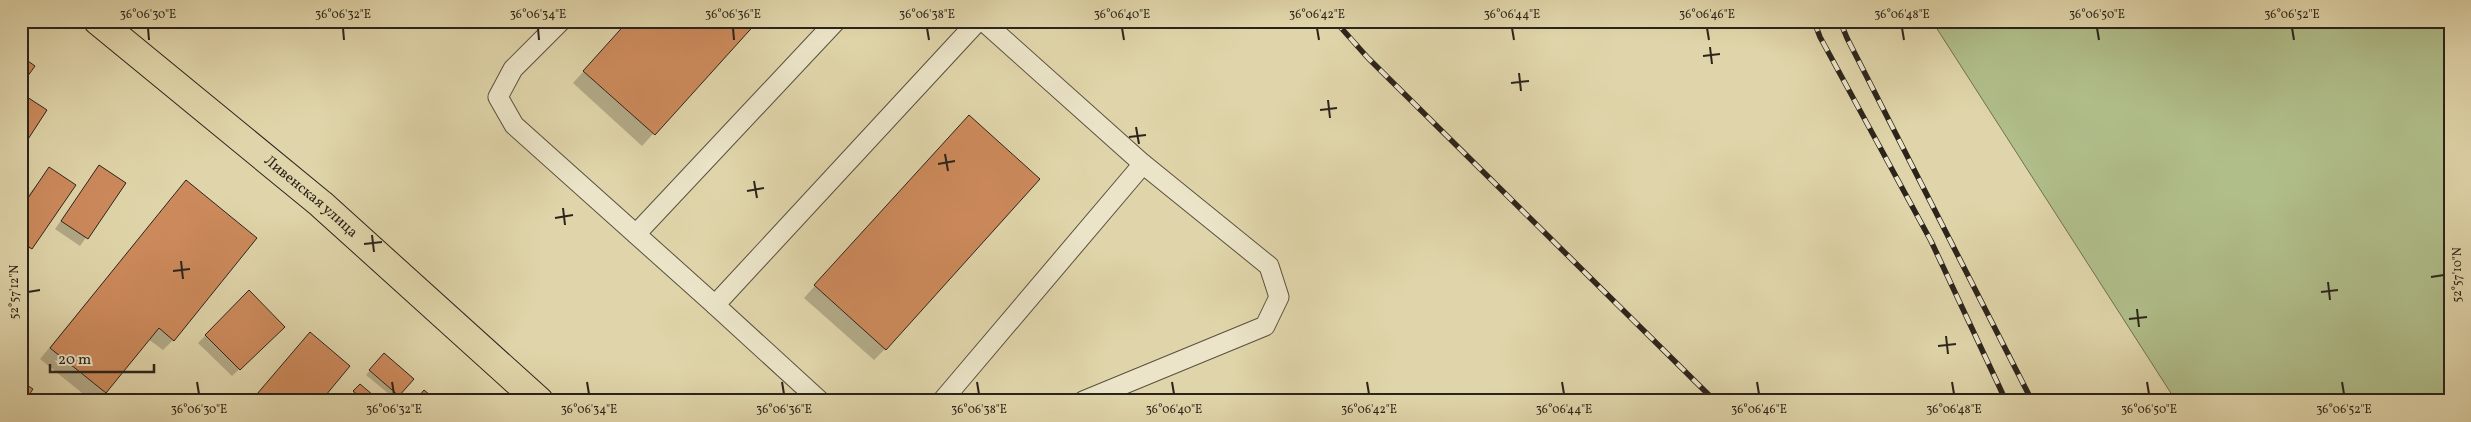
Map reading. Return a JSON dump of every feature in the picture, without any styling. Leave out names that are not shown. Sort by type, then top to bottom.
[{"type":"main road","name":"Ливенская улица","points":[[98,21],[321,204],[539,401]]},
{"type":"lane","points":[[561,21],[513,69],[498,98],[514,125],[820,401]]},
{"type":"lane","points":[[636,234],[836,21]]},
{"type":"lane","points":[[715,305],[978,21]]},
{"type":"lane","points":[[983,21],[1143,164],[1269,266],[1278,297],[1265,326],[1083,401]]},
{"type":"lane","points":[[942,401],[1143,164]]},
{"type":"green space","points":[[1932,21],[2450,21],[2450,401],[2176,401]]},
{"type":"building","points":[[628,21],[758,21],[655,135],[583,71]]},
{"type":"building","points":[[21,56],[35,66],[22,84],[21,84]]},
{"type":"building","points":[[21,93],[47,110],[21,150]]},
{"type":"building","points":[[969,115],[1040,179],[886,350],[814,285]]},
{"type":"building","points":[[99,165],[126,183],[88,239],[61,221]]},
{"type":"building","points":[[49,167],[76,185],[32,249],[21,242],[21,203],[24,204]]},
{"type":"building","points":[[186,180],[257,238],[174,341],[159,328],[106,393],[50,348]]},
{"type":"building","points":[[249,290],[285,327],[240,370],[205,335]]},
{"type":"building","points":[[310,332],[350,366],[321,401],[251,401]]},
{"type":"building","points":[[384,353],[414,379],[399,396],[369,370]]},
{"type":"building","points":[[21,381],[33,389],[25,401],[21,401]]},
{"type":"building","points":[[360,384],[380,401],[365,401],[353,391]]},
{"type":"building","points":[[424,390],[437,401],[415,401]]},
{"type":"railway","points":[[1335,21],[1368,58],[1715,401]]},
{"type":"railway","points":[[1814,21],[1820,37],[1931,241],[2006,401]]},
{"type":"railway","points":[[1840,21],[2032,401]]}]
